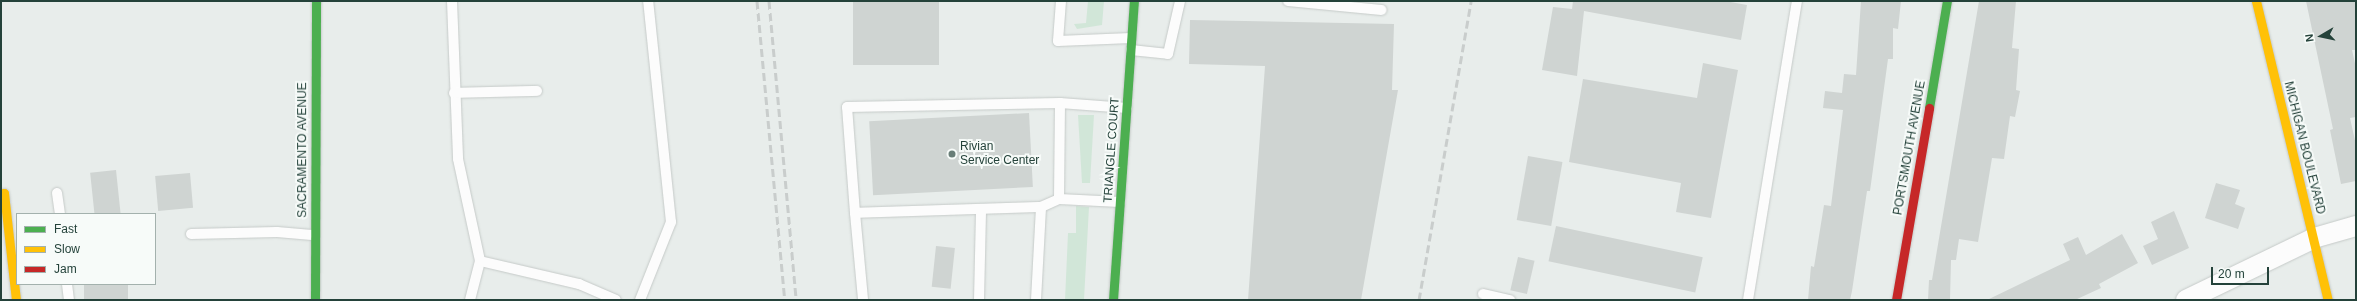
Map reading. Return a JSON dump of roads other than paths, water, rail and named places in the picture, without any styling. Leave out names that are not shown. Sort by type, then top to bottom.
[{"type":"street","name":"SACRAMENTO AVENUE","points":[[315,300],[316,1]]},
{"type":"street","name":"TRIANGLE COURT","points":[[1113,300],[1134,1]]},
{"type":"street","name":"PORTSMOUTH AVENUE","points":[[1896,300],[1947,1]]},
{"type":"street","name":"MICHIGAN BOULEVARD","points":[[2256,1],[2328,300]]},
{"type":"street","points":[[1,194],[4,194],[16,300]]},
{"type":"street","points":[[2186,300],[2314,238],[2356,226]]},
{"type":"lane","points":[[452,1],[454,93],[458,159],[480,261],[470,300]]},
{"type":"lane","points":[[640,300],[671,222],[648,1]]},
{"type":"lane","points":[[1061,1],[1058,41],[1132,38]]},
{"type":"lane","points":[[1131,50],[1168,54],[1180,1]]},
{"type":"lane","points":[[1288,1],[1382,10]]},
{"type":"lane","points":[[1748,300],[1797,1]]},
{"type":"lane","points":[[454,93],[537,91]]},
{"type":"lane","points":[[863,300],[847,107],[1060,103],[1127,108]]},
{"type":"lane","points":[[1059,199],[1060,103]]},
{"type":"lane","points":[[57,193],[60,213]]},
{"type":"lane","points":[[855,213],[1041,207],[1059,199],[1120,202]]},
{"type":"lane","points":[[1036,300],[1041,207]]},
{"type":"lane","points":[[979,300],[982,209]]},
{"type":"lane","points":[[191,234],[276,232],[315,235]]},
{"type":"lane","points":[[480,261],[579,284],[616,300]]},
{"type":"lane","points":[[67,285],[69,300]]},
{"type":"lane","points":[[1483,294],[1510,300]]},
{"type":"railway","points":[[757,1],[785,300]]},
{"type":"railway","points":[[769,1],[796,300]]},
{"type":"railway","points":[[1419,300],[1471,1]]},
{"type":"place","name":"Rivian Service Center","points":[[952,154]]}]
